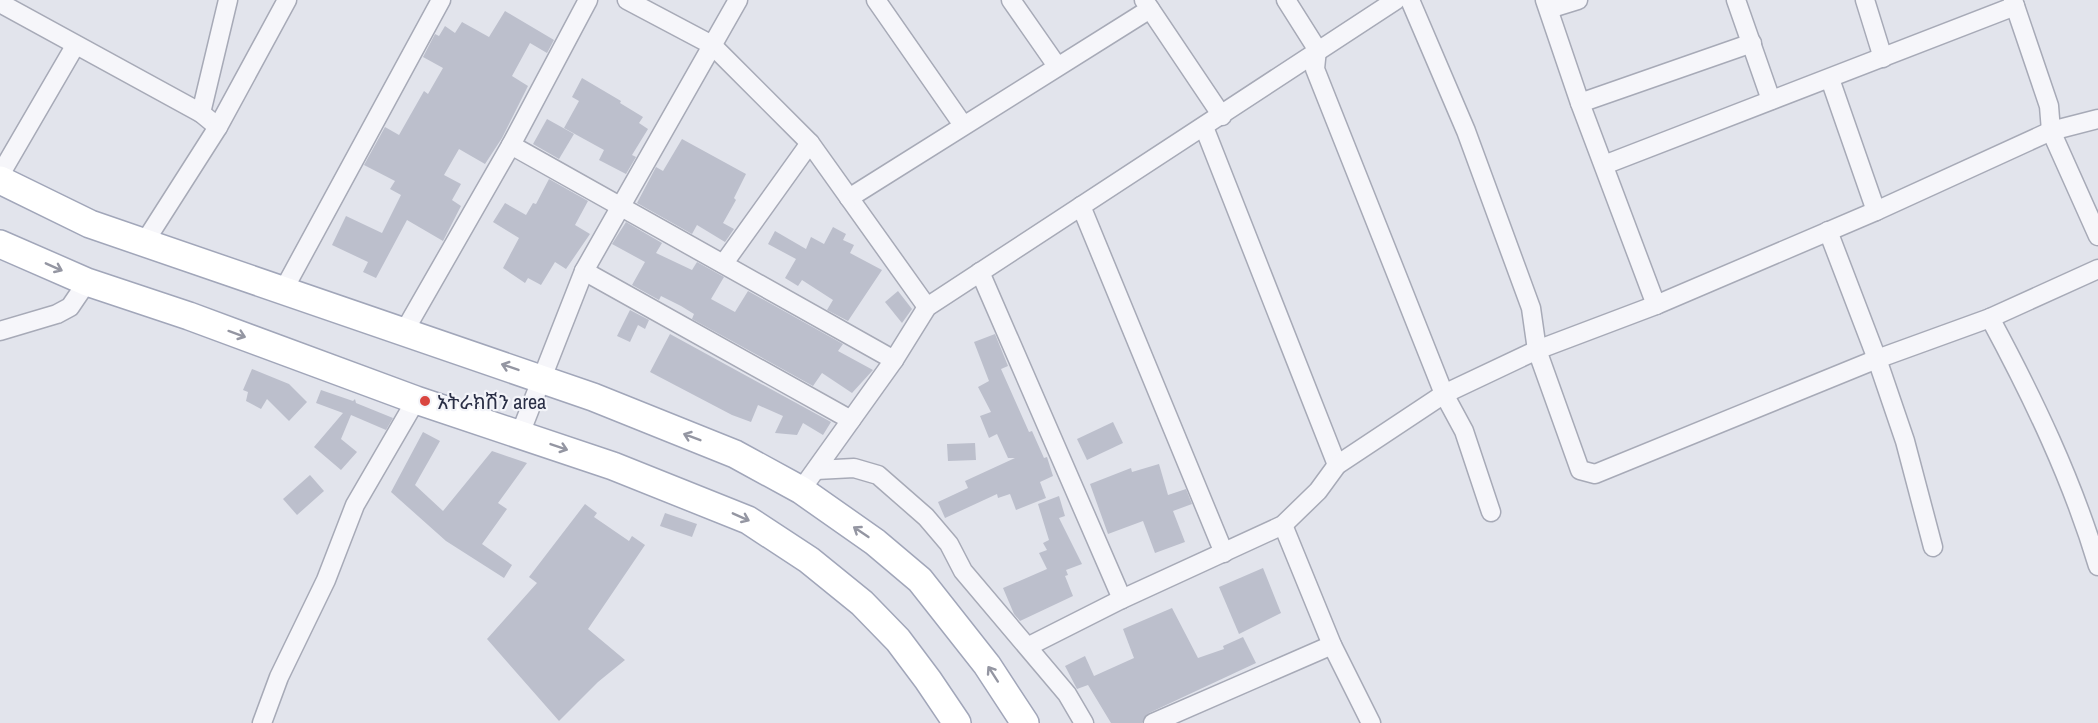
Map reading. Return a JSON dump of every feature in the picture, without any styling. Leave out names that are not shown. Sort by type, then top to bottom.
[{"type":"main road","points":[[0,180],[90,224],[543,379],[808,480],[920,580],[987,665],[1025,723]]},
{"type":"main road","points":[[0,244],[87,282],[189,316],[416,400],[520,434],[682,492],[748,520],[809,560],[862,603],[898,640],[957,723]]},
{"type":"street","points":[[201,113],[228,0]]},
{"type":"street","points":[[144,243],[218,128],[287,0]]},
{"type":"street","points":[[284,289],[441,0]]},
{"type":"street","points":[[405,330],[511,145],[588,0]]},
{"type":"street","points":[[627,0],[712,45],[810,143],[927,307]]},
{"type":"street","points":[[520,434],[584,271],[620,204],[738,0]]},
{"type":"street","points":[[876,0],[963,126]]},
{"type":"street","points":[[1011,0],[1057,66]]},
{"type":"street","points":[[1286,0],[1317,50],[1315,69],[1444,394],[1464,431],[1491,512]]},
{"type":"street","points":[[808,480],[894,360],[927,307],[1396,0]]},
{"type":"street","points":[[1410,0],[1466,131],[1531,308],[1537,350],[1580,470],[1595,474],[1877,359],[1990,318],[2098,269]]},
{"type":"street","points":[[1578,0],[1547,5],[1580,103],[1656,304]]},
{"type":"street","points":[[1736,0],[1771,100]]},
{"type":"street","points":[[1865,0],[1883,58]]},
{"type":"street","points":[[0,3],[201,113],[218,128]]},
{"type":"street","points":[[1604,165],[1830,79],[2014,3],[2049,106],[2051,131],[2098,236]]},
{"type":"street","points":[[849,198],[1057,66],[1147,5],[1221,116]]},
{"type":"street","points":[[1580,103],[1752,43]]},
{"type":"street","points":[[0,175],[75,45]]},
{"type":"street","points":[[1830,79],[1876,211]]},
{"type":"street","points":[[1029,646],[1122,599],[1283,525],[1318,491],[1337,465],[1444,394],[1537,350],[1656,304],[1876,211],[2051,131],[2098,119]]},
{"type":"street","points":[[1204,127],[1337,465]]},
{"type":"street","points":[[724,263],[810,143]]},
{"type":"street","points":[[511,145],[620,204],[894,360]]},
{"type":"street","points":[[1081,206],[1224,553]]},
{"type":"street","points":[[1828,231],[1877,359],[1905,441],[1933,547]]},
{"type":"street","points":[[584,271],[851,420]]},
{"type":"street","points":[[980,272],[1122,599]]},
{"type":"street","points":[[0,331],[57,314],[70,307],[87,282]]},
{"type":"street","points":[[1990,318],[2033,398],[2086,526],[2098,566]]},
{"type":"street","points":[[262,723],[279,677],[326,580],[355,505],[416,400]]},
{"type":"street","points":[[808,480],[854,468],[878,475],[926,517],[949,544],[963,571],[1029,646],[1067,694],[1084,723]]},
{"type":"street","points":[[1283,525],[1332,645],[1371,723]]},
{"type":"street","points":[[1153,723],[1332,645]]},
{"type":"building","points":[[505,11],[554,40],[547,53],[530,43],[512,76],[528,86],[502,138],[485,164],[459,149],[444,175],[461,184],[452,200],[461,206],[443,241],[407,220],[376,278],[363,272],[368,262],[332,245],[346,216],[382,233],[401,195],[390,189],[395,181],[364,165],[385,127],[399,135],[424,91],[428,94],[443,68],[423,57],[435,34],[439,36],[445,26],[455,33],[462,22],[489,37]]},
{"type":"building","points":[[582,78],[643,117],[639,123],[648,129],[632,155],[636,157],[626,174],[599,160],[604,150],[564,128],[579,101],[572,97]]},
{"type":"building","points":[[547,119],[574,134],[559,159],[533,144]]},
{"type":"building","points":[[682,139],[746,174],[734,198],[736,200],[723,223],[734,229],[725,242],[697,225],[692,234],[637,203],[656,167],[663,171]]},
{"type":"building","points":[[549,179],[588,201],[575,225],[590,234],[566,269],[555,262],[541,285],[528,278],[525,283],[503,268],[519,238],[493,222],[505,203],[526,215],[533,203],[536,204]]},
{"type":"building","points":[[626,222],[662,243],[656,253],[692,270],[697,262],[724,277],[711,299],[735,312],[748,291],[843,344],[838,351],[873,370],[852,393],[822,373],[813,386],[692,319],[694,314],[681,306],[661,296],[659,300],[632,285],[645,262],[612,244]]},
{"type":"building","points":[[833,227],[846,234],[843,240],[854,245],[850,253],[882,270],[848,321],[827,310],[833,300],[802,280],[798,286],[785,278],[796,259],[768,244],[775,231],[806,249],[811,237],[824,244]]},
{"type":"building","points":[[898,291],[912,309],[902,323],[885,302]]},
{"type":"building","points":[[630,310],[649,320],[645,329],[638,325],[630,342],[617,336]]},
{"type":"building","points":[[670,334],[831,422],[823,435],[803,423],[797,435],[775,433],[783,416],[758,405],[751,422],[732,415],[650,372]]},
{"type":"building","points":[[995,334],[1008,366],[1001,369],[1029,432],[1032,431],[1044,458],[1047,457],[1053,476],[1040,482],[1046,498],[1016,510],[1010,494],[998,498],[997,494],[945,518],[938,502],[968,488],[965,481],[1015,458],[1008,458],[997,434],[989,438],[980,416],[991,412],[978,387],[989,381],[974,342]]},
{"type":"building","points":[[252,369],[289,384],[307,402],[289,421],[267,399],[261,409],[246,401],[248,392],[243,390]]},
{"type":"building","points":[[321,390],[353,401],[355,399],[356,403],[393,418],[386,430],[351,415],[341,439],[357,452],[341,470],[314,447],[343,413],[316,403]]},
{"type":"building","points":[[1113,422],[1123,443],[1087,460],[1077,439]]},
{"type":"building","points":[[423,432],[440,441],[415,485],[443,511],[492,451],[527,463],[498,503],[507,509],[482,544],[512,565],[504,578],[446,541],[391,492]]},
{"type":"building","points":[[975,443],[976,460],[948,461],[947,444]]},
{"type":"building","points":[[1159,464],[1168,495],[1186,489],[1192,504],[1173,511],[1185,542],[1155,553],[1143,521],[1108,534],[1090,484],[1131,468],[1132,472]]},
{"type":"building","points":[[310,475],[324,491],[297,515],[283,499]]},
{"type":"building","points":[[1059,496],[1065,516],[1059,518],[1082,564],[1066,570],[1068,575],[1065,576],[1073,596],[1020,621],[1014,614],[1003,588],[1047,569],[1039,553],[1047,550],[1043,543],[1049,540],[1038,504]]},
{"type":"building","points":[[585,504],[597,513],[594,517],[629,541],[632,536],[645,545],[588,629],[625,660],[598,682],[559,721],[487,639],[537,583],[529,577]]},
{"type":"building","points":[[665,513],[697,524],[692,537],[660,526]]},
{"type":"building","points":[[1263,568],[1281,613],[1239,634],[1219,587]]},
{"type":"building","points":[[1172,608],[1198,658],[1224,649],[1223,646],[1243,637],[1256,663],[1149,713],[1142,723],[1111,723],[1088,685],[1077,689],[1065,666],[1085,656],[1094,676],[1134,658],[1123,629]]},
{"type":"place","name":"አትራክሽን area","points":[[425,401]]}]
